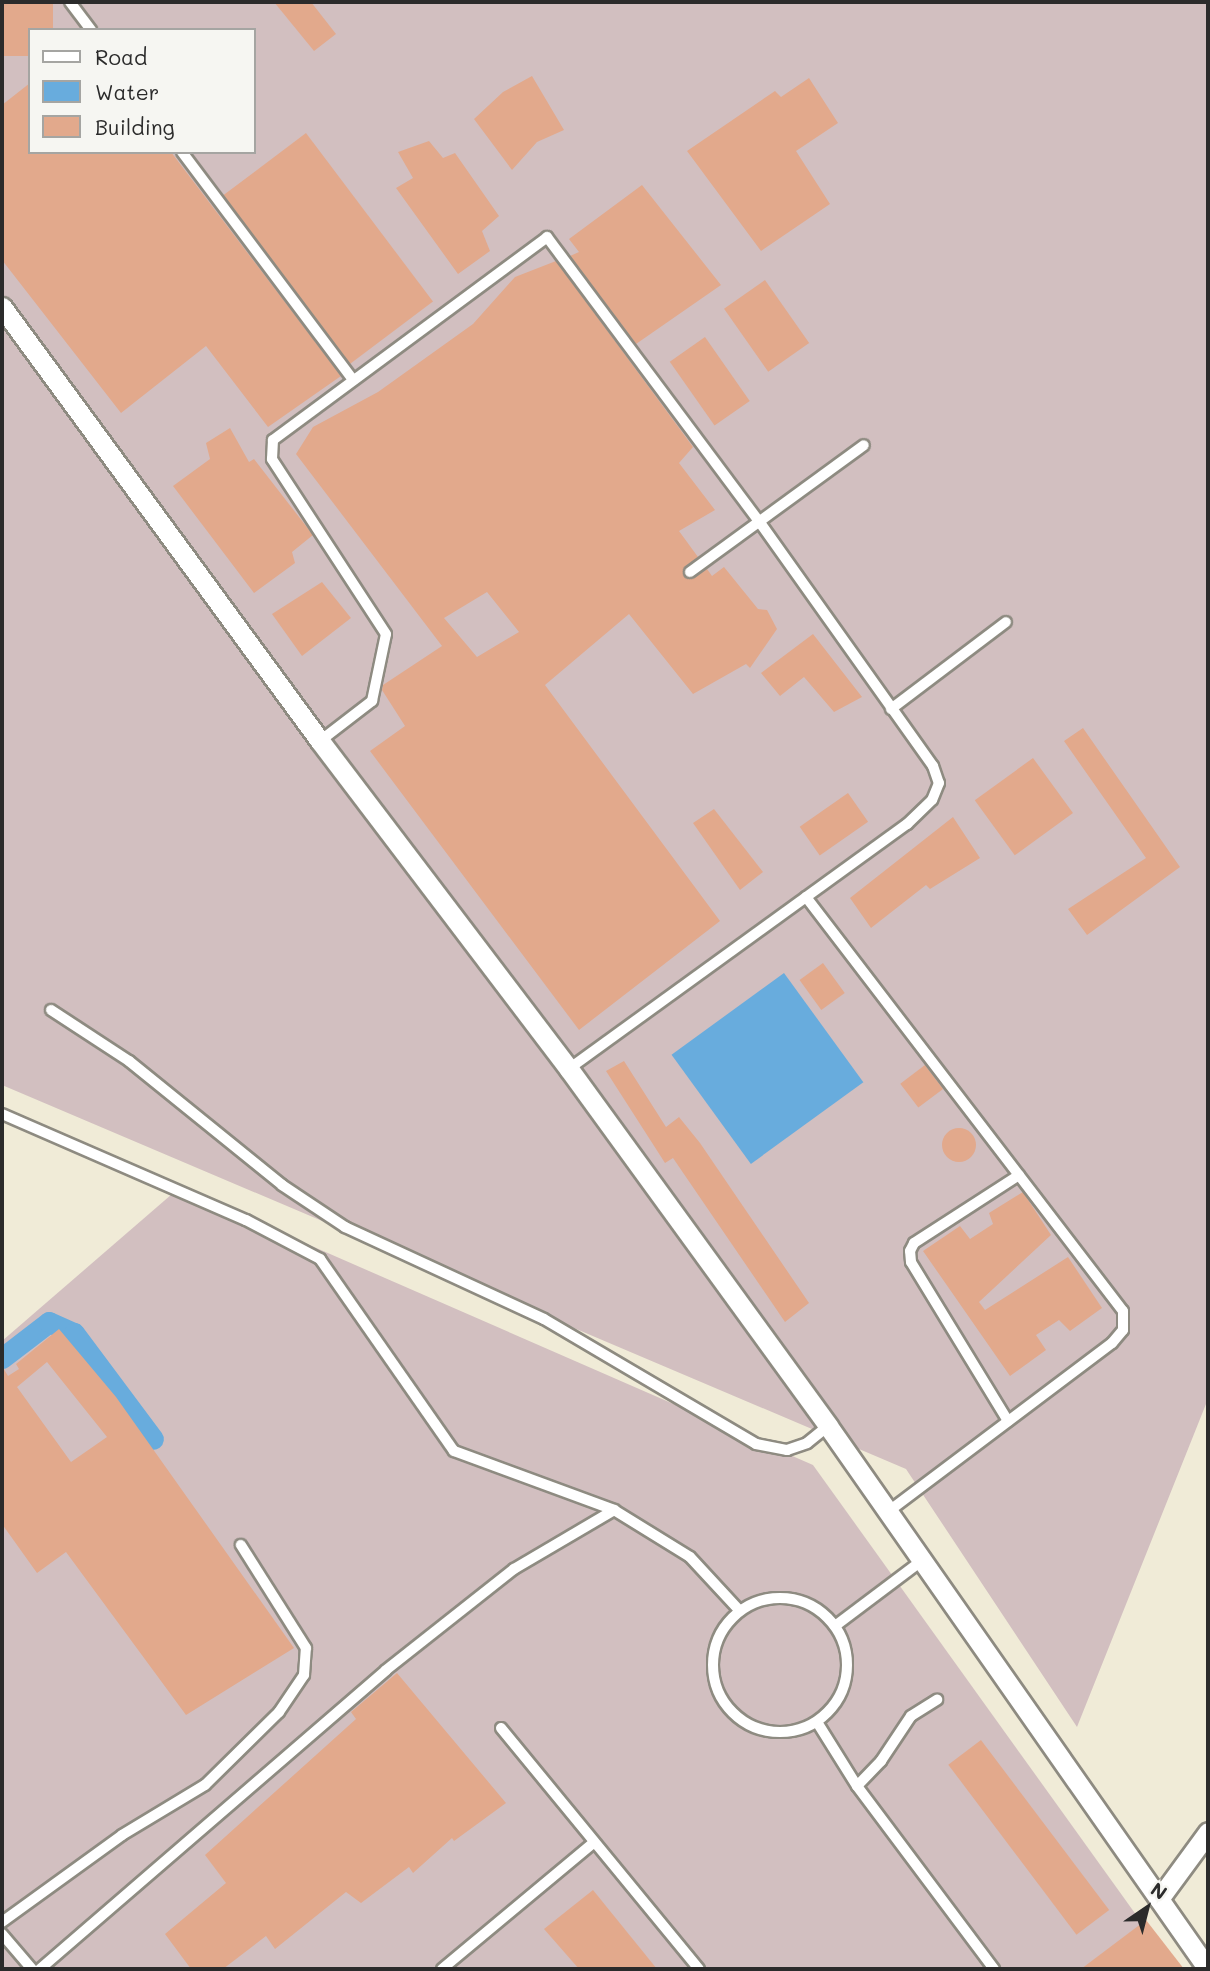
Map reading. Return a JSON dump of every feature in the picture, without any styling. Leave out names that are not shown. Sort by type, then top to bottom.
[{"type":"street","points":[[2,307],[320,741],[569,1069],[828,1426],[919,1562],[1208,1969]]},
{"type":"street","points":[[1159,1899],[1208,1832]]},
{"type":"lane","points":[[69,2],[88,28]]},
{"type":"lane","points":[[184,154],[353,380]]},
{"type":"lane","points":[[320,741],[372,701],[386,634],[272,459],[273,440],[547,237],[761,524],[933,766],[939,783],[932,800],[806,897],[569,1069]]},
{"type":"lane","points":[[690,572],[761,524],[864,445]]},
{"type":"lane","points":[[891,709],[1006,622]]},
{"type":"lane","points":[[806,897],[1123,1311],[1123,1330],[886,1513]]},
{"type":"lane","points":[[51,1010],[129,1061],[282,1185],[345,1227],[544,1319],[756,1444],[787,1450],[807,1443],[828,1426]]},
{"type":"lane","points":[[2,1114],[246,1220],[320,1259],[454,1451],[614,1510],[690,1557],[739,1610]]},
{"type":"lane","points":[[1007,1421],[912,1262],[910,1251],[914,1243],[1019,1175]]},
{"type":"lane","points":[[40,1969],[386,1670],[514,1569],[614,1510]]},
{"type":"lane","points":[[2,1922],[122,1835],[205,1785],[279,1712],[304,1675],[306,1648],[241,1545]]},
{"type":"lane","points":[[835,1626],[919,1562]]},
{"type":"lane","points":[[782,1597],[805,1602],[835,1626],[847,1651],[848,1671],[843,1691],[817,1722],[796,1731],[773,1733],[751,1726],[732,1713],[719,1693],[712,1671],[719,1637],[739,1610],[760,1600],[782,1597]]},
{"type":"lane","points":[[857,1786],[881,1761],[911,1716],[937,1700]]},
{"type":"lane","points":[[817,1722],[857,1786],[994,1969]]},
{"type":"lane","points":[[501,1728],[699,1969]]},
{"type":"lane","points":[[442,1969],[593,1843]]},
{"type":"lane","points":[[2,1934],[32,1969]]},
{"type":"shaded area","points":[[2,2],[1208,2],[1208,1399],[1077,1727],[906,1469],[2,1085]]},
{"type":"shaded area","points":[[179,1188],[813,1465],[1175,1969],[2,1969],[2,1341]]},
{"type":"water","points":[[784,973],[863,1082],[751,1164],[672,1055]]},
{"type":"building","points":[[2,2],[53,2],[53,28],[28,28],[28,56],[2,56]]},
{"type":"building","points":[[274,2],[311,2],[336,34],[314,51]]},
{"type":"building","points":[[532,76],[564,130],[537,142],[512,170],[474,119],[503,92]]},
{"type":"building","points":[[809,78],[838,123],[796,151],[830,204],[761,251],[687,151],[775,91],[781,97]]},
{"type":"building","points":[[28,85],[28,154],[173,154],[341,376],[268,427],[206,346],[121,413],[2,260],[2,105]]},
{"type":"building","points":[[306,133],[433,302],[350,364],[223,196]]},
{"type":"building","points":[[429,141],[443,158],[455,153],[499,216],[482,231],[490,251],[458,274],[396,188],[413,178],[398,152]]},
{"type":"building","points":[[642,185],[721,285],[636,344],[570,256],[579,252],[569,239]]},
{"type":"building","points":[[556,261],[693,447],[679,463],[715,510],[679,531],[698,557],[684,568],[684,576],[691,579],[707,569],[712,576],[724,567],[758,609],[767,610],[777,629],[750,668],[746,664],[693,694],[629,614],[545,685],[720,921],[579,1030],[370,751],[405,726],[382,690],[383,685],[442,646],[296,454],[313,427],[378,392],[473,324],[515,277]],"holes":[[[487,592],[519,632],[477,657],[444,618]]]},
{"type":"building","points":[[765,280],[809,343],[768,372],[724,309]]},
{"type":"building","points":[[705,337],[750,401],[715,426],[670,362]]},
{"type":"building","points":[[230,428],[249,462],[254,459],[313,535],[292,552],[295,563],[254,593],[173,486],[210,459],[206,443]]},
{"type":"building","points":[[322,582],[351,618],[302,656],[272,614]]},
{"type":"building","points":[[813,634],[862,697],[834,712],[804,677],[780,696],[761,673]]},
{"type":"building","points":[[1083,728],[1180,867],[1087,935],[1068,909],[1146,858],[1064,741]]},
{"type":"building","points":[[1033,758],[1073,813],[1015,855],[975,800]]},
{"type":"building","points":[[848,793],[868,822],[820,856],[800,827]]},
{"type":"building","points":[[714,809],[763,872],[740,890],[693,823]]},
{"type":"building","points":[[953,817],[980,858],[930,889],[926,885],[871,928],[850,898]]},
{"type":"building","points":[[823,963],[845,993],[821,1010],[800,980]]},
{"type":"building","points":[[624,1061],[666,1127],[679,1117],[700,1143],[809,1303],[785,1322],[673,1158],[665,1163],[606,1071]]},
{"type":"building","points":[[925,1065],[943,1089],[918,1108],[900,1084]]},
{"type":"building","points":[[959,1128],[971,1133],[976,1145],[971,1157],[959,1162],[947,1157],[942,1145],[947,1133]]},
{"type":"building","points":[[1023,1192],[1051,1235],[979,1302],[985,1310],[1068,1257],[1102,1308],[1070,1331],[1059,1320],[1036,1335],[1046,1350],[1010,1376],[923,1251],[960,1226],[970,1239],[993,1224],[989,1213]]},
{"type":"building","points":[[59,1329],[116,1397],[294,1648],[186,1715],[66,1552],[37,1573],[2,1524],[2,1366],[8,1376],[19,1369],[16,1364]],"holes":[[[47,1362],[107,1437],[71,1462],[17,1387]]]},
{"type":"building","points":[[397,1673],[506,1803],[454,1841],[452,1838],[413,1873],[409,1867],[361,1903],[346,1892],[275,1949],[266,1936],[223,1969],[191,1969],[165,1934],[226,1883],[205,1855],[356,1719],[351,1712]]},
{"type":"building","points":[[981,1740],[1109,1910],[1076,1935],[948,1765]]},
{"type":"building","points":[[593,1890],[657,1969],[579,1969],[544,1929]]},
{"type":"building","points":[[1146,1920],[1184,1969],[1081,1969]]},
{"type":"waterway","points":[[2,1358],[49,1322],[74,1333],[153,1439]]}]
